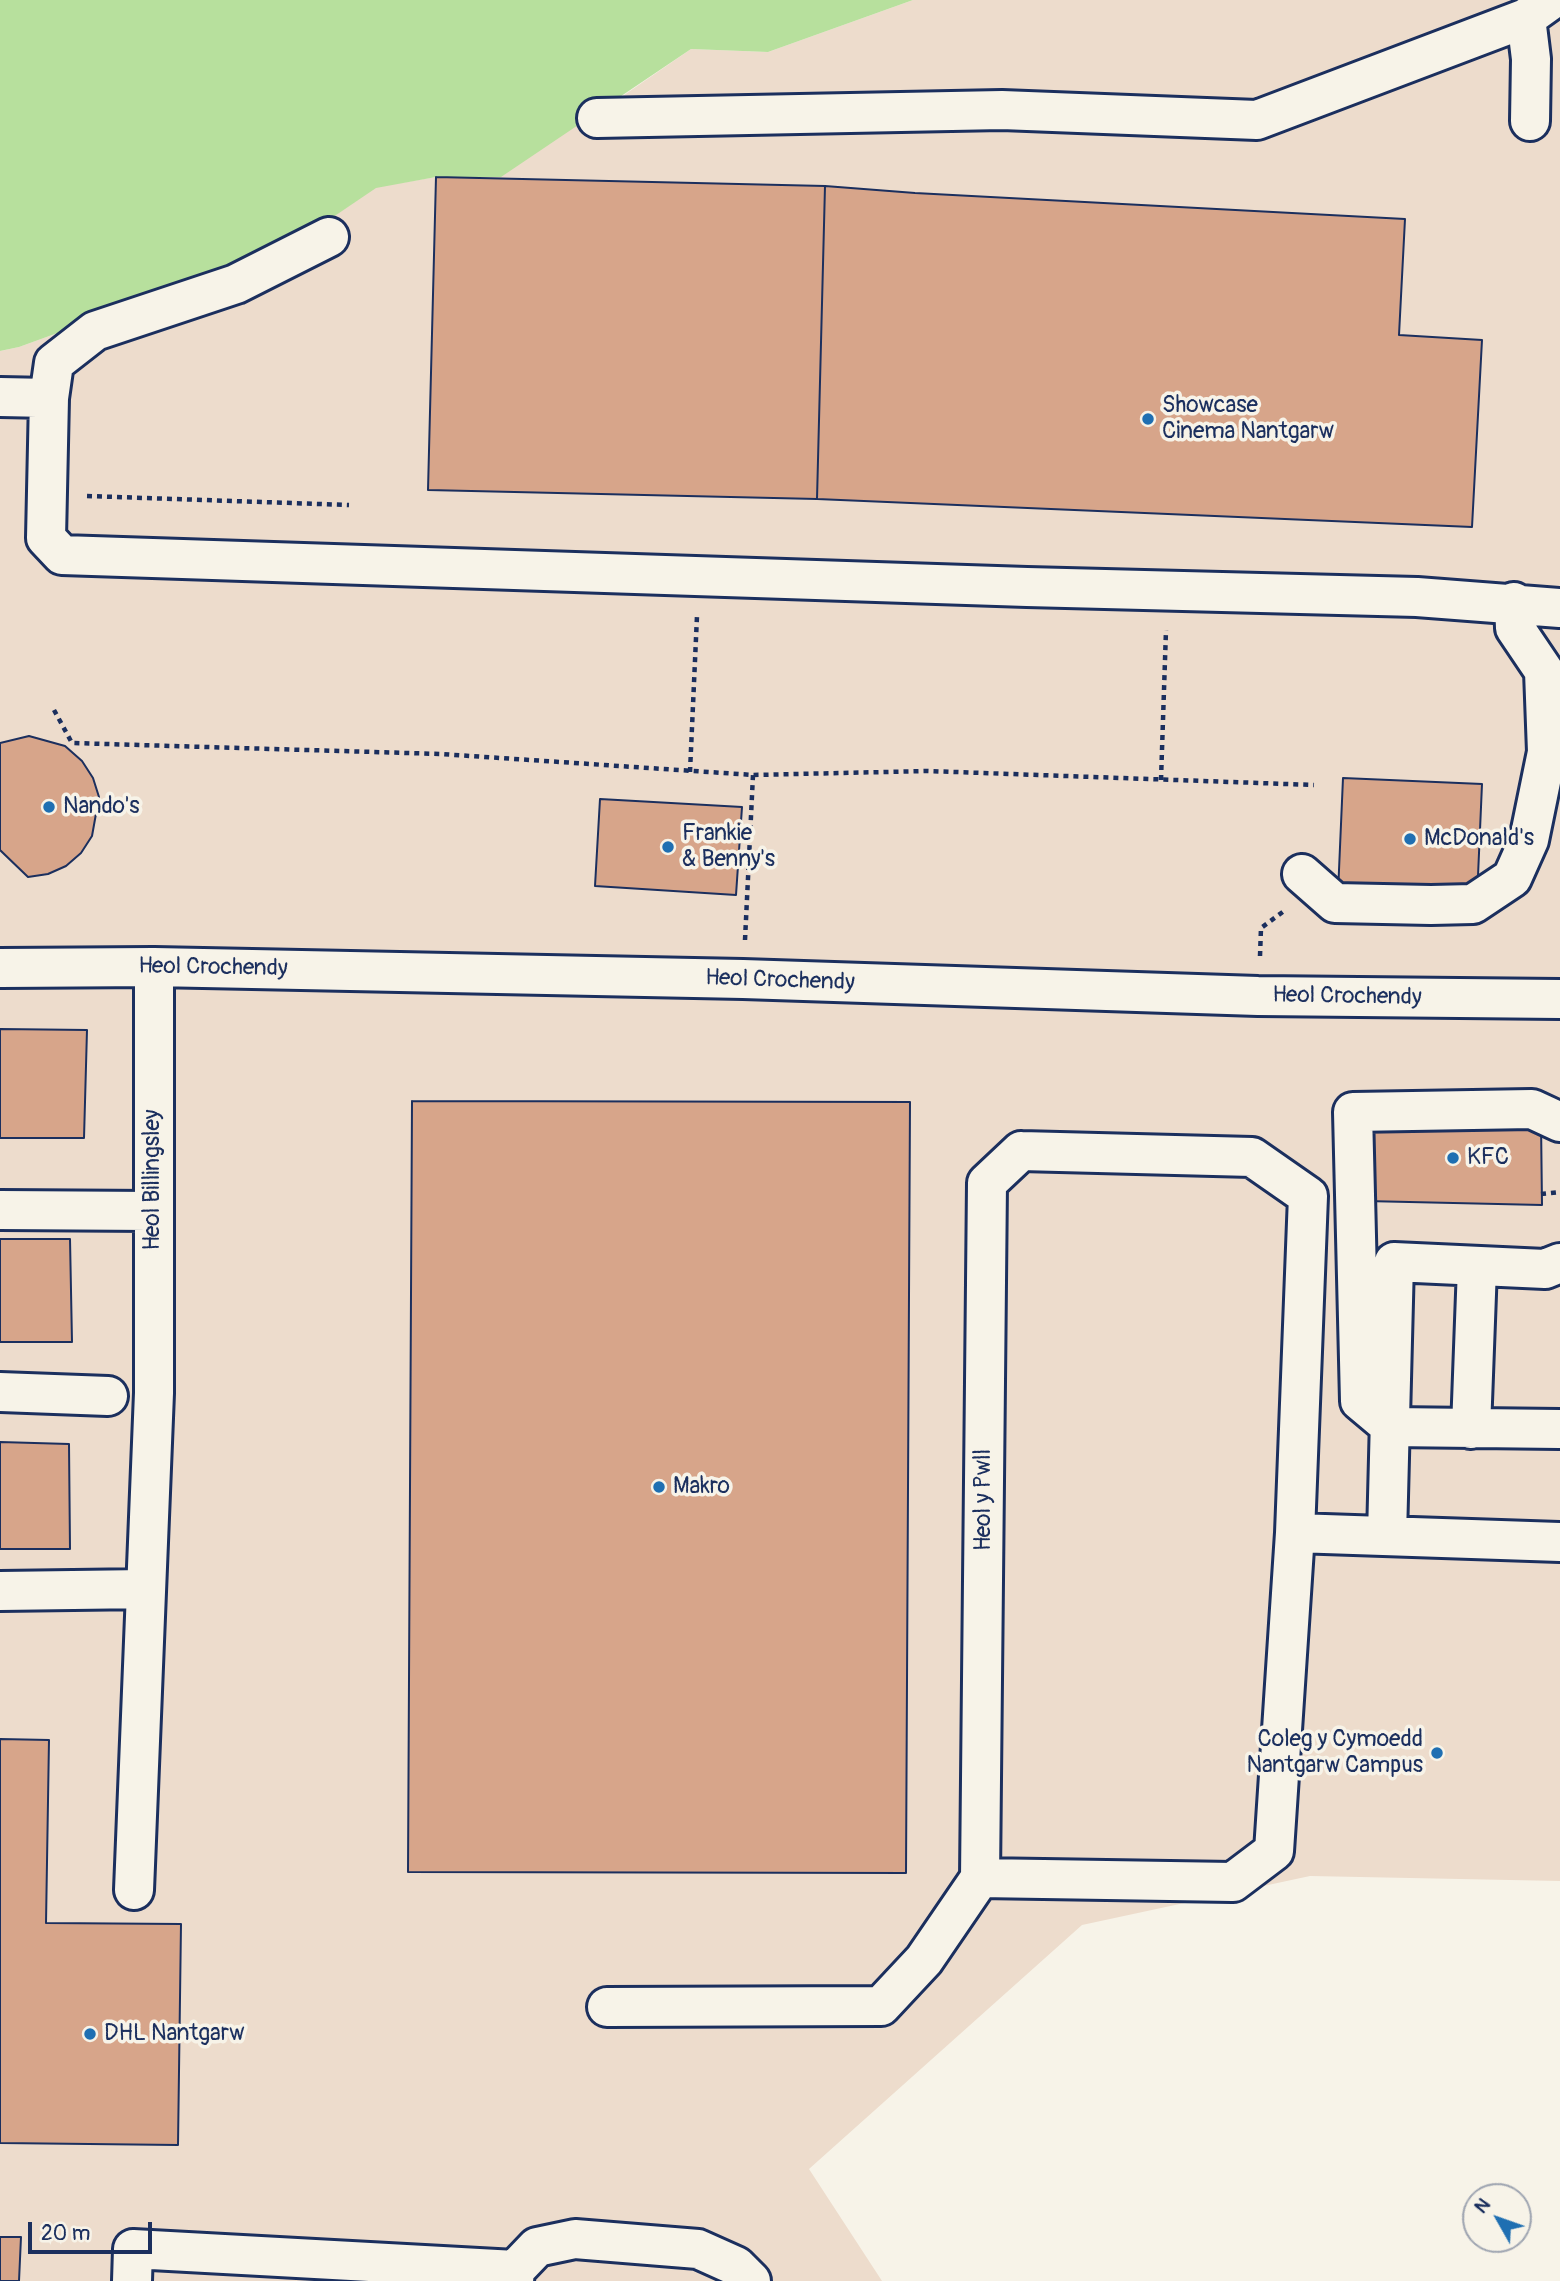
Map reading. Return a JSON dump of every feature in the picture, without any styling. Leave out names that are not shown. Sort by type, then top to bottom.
[{"type":"street","points":[[597,118],[1002,110],[1257,120],[1539,9],[1545,59],[1530,121]]},
{"type":"street","points":[[329,237],[236,284],[95,331],[54,363],[49,398],[46,538],[62,555],[1418,597],[1514,602],[1560,608]]},
{"type":"street","points":[[0,397],[49,398]]},
{"type":"street","points":[[1308,881],[1335,903],[1473,904],[1511,878],[1528,840],[1547,752],[1544,671],[1515,628],[1514,602]]},
{"type":"street","name":"Heol Crochendy","points":[[0,968],[154,967],[743,979],[1258,996],[1560,999]]},
{"type":"street","name":"Heol Billingsley","points":[[134,1890],[154,1393],[154,967]]},
{"type":"street","points":[[1560,1122],[1532,1109],[1353,1112],[1360,1401],[1391,1427],[1560,1429]]},
{"type":"street","name":"Heol y Pwll","points":[[1021,1151],[1252,1157],[1308,1196],[1295,1533],[1274,1851],[1233,1882],[980,1878],[987,1184],[1021,1151]]},
{"type":"street","points":[[0,1210],[152,1211]]},
{"type":"street","points":[[1387,1536],[1394,1262],[1545,1269],[1560,1262]]},
{"type":"street","points":[[1471,1429],[1477,1267]]},
{"type":"street","points":[[0,1392],[108,1396]]},
{"type":"street","points":[[1295,1533],[1560,1542]]},
{"type":"street","points":[[0,1591],[146,1589]]},
{"type":"street","points":[[607,2007],[881,2006],[924,1960],[980,1878]]},
{"type":"street","points":[[132,2281],[133,2249],[514,2276],[537,2247],[575,2239],[698,2249],[736,2266],[751,2281]]},
{"type":"path","points":[[48,494],[349,505]]},
{"type":"path","points":[[690,772],[698,576]]},
{"type":"path","points":[[1161,780],[1168,591]]},
{"type":"path","points":[[54,710],[72,743],[441,754],[754,775],[928,771],[1314,785]]},
{"type":"path","points":[[743,979],[754,775]]},
{"type":"path","points":[[1258,996],[1261,928],[1308,881]]},
{"type":"path","points":[[1541,1194],[1560,1192]]},
{"type":"shaded area","points":[[913,0],[1560,0],[1560,1881],[1310,1876],[1082,1925],[809,2169],[882,2281],[0,2281],[0,351],[19,347],[283,251],[376,187],[436,177],[614,102],[691,49],[768,52]]},
{"type":"green space","points":[[0,0],[913,0],[768,52],[691,49],[501,177],[436,177],[376,188],[283,251],[19,347],[0,351]]},
{"type":"building","points":[[436,177],[825,186],[817,499],[428,490]]},
{"type":"building","name":"Showcase Cinema Nantgarw","points":[[825,186],[1405,219],[1399,335],[1482,340],[1472,527],[817,499]]},
{"type":"building","name":"Nando's","points":[[29,736],[65,746],[82,761],[93,778],[99,797],[92,836],[81,853],[66,866],[48,874],[28,877],[0,850],[0,743]]},
{"type":"building","points":[[1343,778],[1482,784],[1477,899],[1338,893]]},
{"type":"building","name":"Frankie & Benny's","points":[[600,799],[742,807],[736,895],[595,886]]},
{"type":"building","points":[[0,1029],[87,1030],[84,1138],[0,1138]]},
{"type":"building","name":"Makro","points":[[412,1101],[910,1102],[906,1873],[408,1872]]},
{"type":"building","name":"KFC","points":[[1367,1119],[1541,1121],[1542,1205],[1365,1201]]},
{"type":"building","points":[[0,1239],[70,1239],[72,1342],[0,1342]]},
{"type":"building","points":[[0,1442],[69,1444],[70,1549],[0,1549]]},
{"type":"building","name":"DHL Nantgarw","points":[[0,1739],[49,1740],[46,1923],[181,1924],[178,2145],[0,2143]]},
{"type":"building","points":[[0,2237],[21,2237],[19,2281],[0,2281]]},
{"type":"place","name":"Showcase Cinema Nantgarw","points":[[1148,419]]},
{"type":"place","name":"Nando's","points":[[49,807]]},
{"type":"place","name":"McDonald's","points":[[1410,839]]},
{"type":"place","name":"Frankie & Benny's","points":[[668,847]]},
{"type":"place","name":"KFC","points":[[1453,1158]]},
{"type":"place","name":"Makro","points":[[659,1487]]},
{"type":"place","name":"Coleg y Cymoedd Nantgarw Campus","points":[[1437,1753]]},
{"type":"place","name":"DHL Nantgarw","points":[[90,2034]]}]
